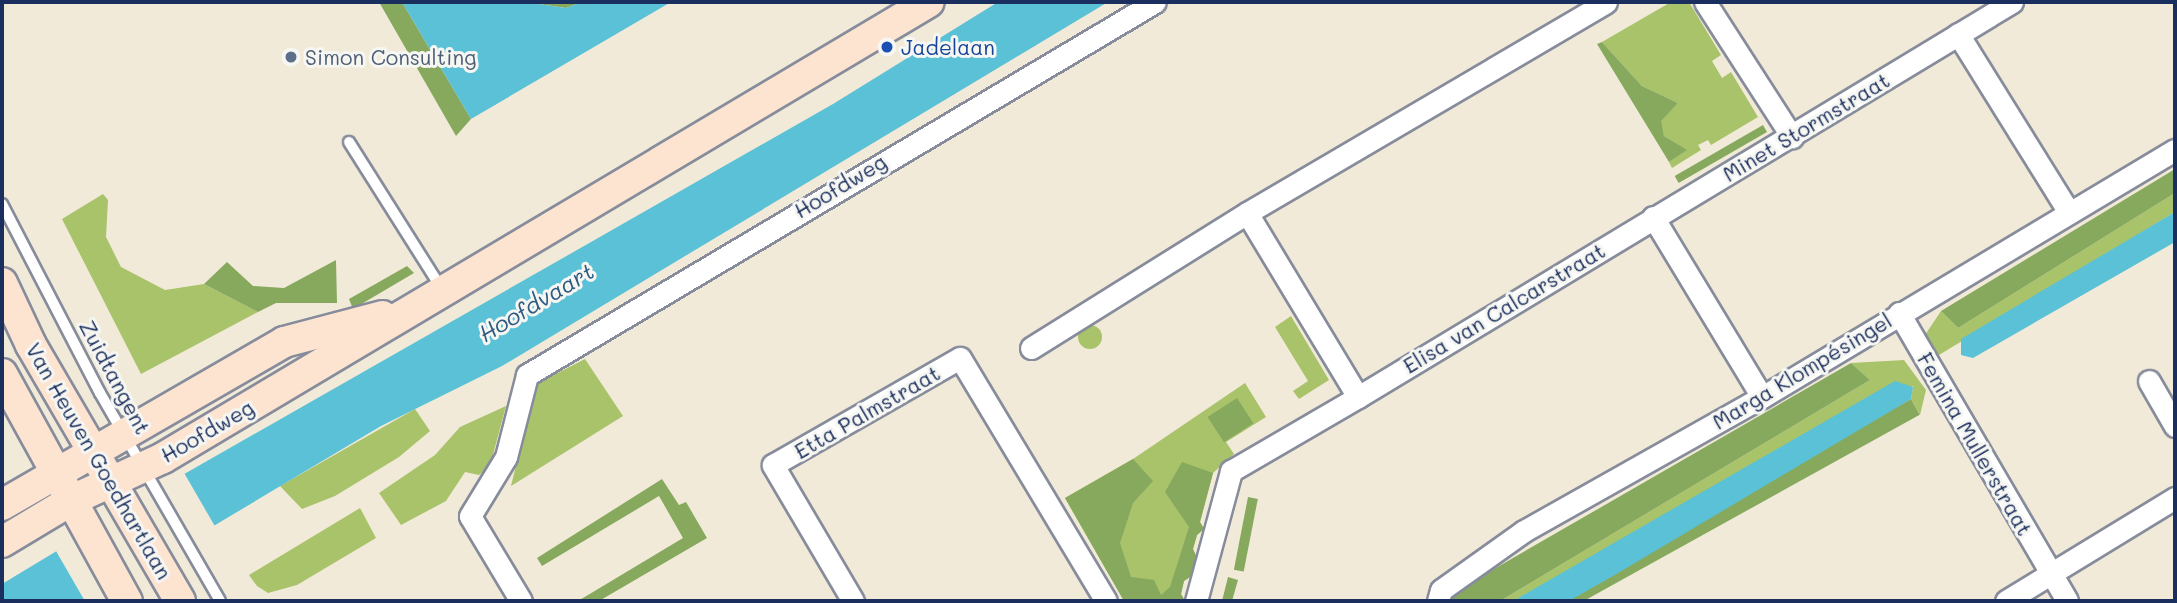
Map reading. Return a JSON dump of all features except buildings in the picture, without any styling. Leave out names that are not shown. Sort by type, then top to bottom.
[{"type":"street","name":"Hoofdweg","points":[[2,542],[145,474],[382,329],[407,310],[929,2]]},
{"type":"street","name":"Hoofdweg","points":[[520,601],[470,516],[506,457],[527,375],[1155,2]]},
{"type":"street","points":[[1031,348],[1247,213],[1606,2]]},
{"type":"street","points":[[1705,2],[1792,137]]},
{"type":"street","name":"Minet Stormstraat","points":[[1653,217],[1792,137],[2011,2]]},
{"type":"street","points":[[1958,34],[2068,211]]},
{"type":"street","name":"Marga Klompésingel","points":[[1438,601],[1441,590],[1524,531],[1762,397],[2068,211],[2175,150]]},
{"type":"street","points":[[1196,601],[1231,471],[1358,397],[1247,213]]},
{"type":"street","points":[[1653,217],[1762,397]]},
{"type":"street","name":"Elisa van Calcarstraat","points":[[1358,397],[1653,217]]},
{"type":"street","name":"Van Heuven Goedhartlaan","points":[[2,283],[90,451],[180,601]]},
{"type":"street","name":"Hoofdweg","points":[[2,505],[90,451],[284,342],[407,310]]},
{"type":"street","name":"Femina Mullerstraat","points":[[1899,313],[2067,601]]},
{"type":"street","name":"Etta Palmstraat","points":[[853,601],[774,465],[960,358],[1106,601]]},
{"type":"street","name":"Van Heuven Goedhartlaan","points":[[2,374],[58,471],[125,599]]},
{"type":"street","points":[[2149,382],[2175,426]]},
{"type":"street","points":[[2006,601],[2175,498]]},
{"type":"lane","points":[[349,142],[442,289]]},
{"type":"lane","name":"Zuidtangent","points":[[2,204],[122,433],[220,601]]},
{"type":"green space","points":[[379,2],[402,2],[471,119],[456,136]]},
{"type":"green space","points":[[525,2],[582,2],[566,8]]},
{"type":"green space","points":[[1671,2],[1689,2],[1721,55],[1712,61],[1722,78],[1731,72],[1758,117],[1711,145],[1708,140],[1698,145],[1701,150],[1672,168],[1669,162],[1686,150],[1664,136],[1660,121],[1678,103],[1642,86],[1602,42]]},
{"type":"green space","points":[[1602,42],[1642,86],[1678,103],[1661,121],[1664,136],[1687,150],[1669,162],[1597,44]]},
{"type":"green space","points":[[1763,125],[1767,132],[1679,183],[1675,176]]},
{"type":"green space","points":[[2175,169],[2175,193],[1958,328],[1941,311]]},
{"type":"green space","points":[[2175,193],[2175,212],[1934,358],[1925,335],[1941,311],[1958,328]]},
{"type":"green space","points":[[103,194],[108,200],[106,237],[121,267],[165,290],[204,284],[258,312],[141,374],[62,219]]},
{"type":"green space","points":[[336,260],[337,303],[276,303],[258,312],[204,284],[227,262],[253,286],[284,288]]},
{"type":"green space","points":[[407,266],[414,273],[353,309],[349,299]]},
{"type":"green space","points":[[1291,316],[1329,380],[1299,399],[1293,391],[1308,381],[1275,327]]},
{"type":"green space","points":[[1090,325],[1098,329],[1102,337],[1098,345],[1090,349],[1082,345],[1078,337],[1082,329]]},
{"type":"green space","points":[[585,359],[623,416],[511,486],[536,384]]},
{"type":"green space","points":[[1904,360],[1926,390],[1920,415],[1911,399],[1913,386],[1513,601],[1500,601],[1870,380],[1851,363]]},
{"type":"green space","points":[[1851,363],[1870,380],[1500,601],[1449,601],[1480,577]]},
{"type":"green space","points":[[1245,383],[1266,417],[1226,442],[1234,454],[1213,473],[1200,522],[1204,529],[1197,535],[1193,549],[1197,558],[1193,575],[1184,581],[1181,594],[1185,601],[1124,601],[1065,498],[1133,459]]},
{"type":"green space","points":[[1237,398],[1253,423],[1224,442],[1208,417]]},
{"type":"green space","points":[[1911,399],[1920,415],[1584,601],[1569,601],[1564,591]]},
{"type":"green space","points":[[506,406],[490,466],[479,475],[465,472],[446,501],[401,525],[379,493],[435,455],[460,427]]},
{"type":"green space","points":[[415,409],[430,431],[399,457],[335,496],[302,509],[280,486]]},
{"type":"green space","points":[[1133,459],[1153,481],[1133,503],[1120,543],[1131,577],[1154,580],[1161,595],[1170,587],[1189,527],[1165,492],[1182,462],[1213,473],[1200,522],[1204,529],[1197,535],[1193,549],[1197,558],[1193,575],[1184,581],[1181,594],[1185,601],[1124,601],[1065,498]]},
{"type":"green space","points":[[662,479],[679,505],[686,502],[707,538],[599,601],[578,601],[683,538],[659,496],[542,566],[537,558]]},
{"type":"green space","points":[[1248,497],[1258,499],[1244,572],[1234,570]]},
{"type":"green space","points":[[360,508],[376,538],[297,585],[268,593],[257,586],[249,575]]},
{"type":"green space","points":[[1228,577],[1238,580],[1232,601],[1222,601]]},
{"type":"water","points":[[402,2],[525,2],[566,8],[582,2],[671,2],[471,119]]},
{"type":"water","name":"Hoofdvaart","points":[[998,2],[1108,2],[502,366],[381,426],[88,601],[2,601],[2,584],[186,473],[833,104]]},
{"type":"water","points":[[2175,212],[2175,242],[1973,358],[1961,355],[1961,339]]},
{"type":"water","points":[[1895,381],[1913,387],[1911,399],[1618,573],[1569,601],[1513,601]]},
{"type":"pier","points":[[183,471],[216,529],[92,601],[85,601],[53,546]]},
{"type":"place","name":"Jadelaan","points":[[887,47]]},
{"type":"place","name":"Simon Consulting","points":[[291,57]]}]
